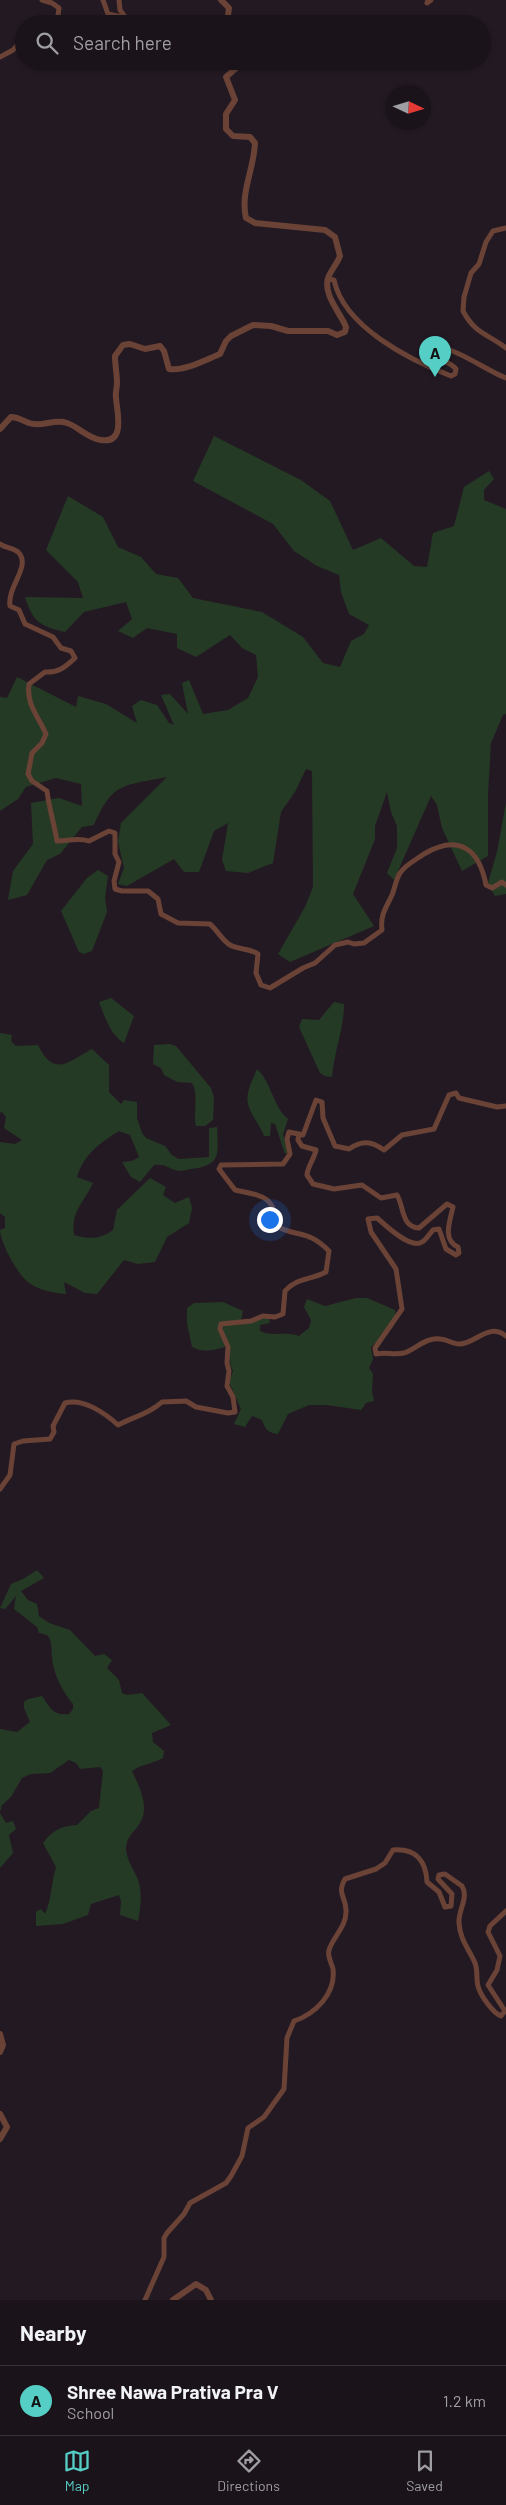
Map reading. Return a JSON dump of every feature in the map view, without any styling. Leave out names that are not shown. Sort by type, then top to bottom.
[{"type":"street","points":[[42,0],[59,8],[58,15]]},
{"type":"street","points":[[103,0],[108,14],[113,15]]},
{"type":"street","points":[[119,0],[120,10],[124,15]]},
{"type":"street","points":[[221,0],[229,8],[228,15]]},
{"type":"street","points":[[0,57],[15,48]]},
{"type":"street","points":[[0,429],[11,417],[18,417],[29,423],[42,425],[55,421],[67,422],[99,440],[105,440],[114,436],[119,428],[119,420],[114,356],[123,345],[130,344],[145,349],[160,346],[164,350],[169,369],[175,370],[191,366],[220,354],[226,341],[231,336],[253,325],[271,326],[288,331],[314,329],[328,331],[337,335],[343,334],[346,327],[336,313],[328,290],[328,279],[340,256],[335,237],[330,232],[256,223],[246,218],[244,209],[245,194],[255,143],[250,137],[233,136],[226,129],[226,114],[232,108],[235,100],[226,77],[233,70]]},
{"type":"street","points":[[506,228],[493,231],[486,242],[480,264],[471,273],[464,296],[463,311],[478,331],[496,340],[506,348]]},
{"type":"street","points":[[328,279],[334,280],[336,293],[355,317],[370,332],[386,340],[399,353],[451,376],[455,374],[456,369],[452,363],[436,358],[427,353],[425,348],[430,346],[459,352],[482,368],[506,378]]},
{"type":"street","points":[[0,544],[17,550],[22,556],[23,564],[20,576],[12,587],[9,597],[10,606],[19,610],[25,624],[53,637],[61,648],[71,651],[75,658],[65,667],[54,673],[45,672],[29,684],[28,695],[31,707],[46,734],[42,743],[32,753],[28,774],[32,781],[47,791],[50,814],[56,824],[57,841],[67,841],[78,837],[89,841],[109,831],[115,833],[115,854],[119,862],[114,881],[115,888],[122,891],[148,891],[158,899],[161,914],[178,923],[210,924],[228,944],[236,948],[253,950],[258,954],[256,973],[261,985],[270,988],[303,968],[315,964],[335,945],[348,942],[354,944],[364,943],[382,930],[380,916],[392,894],[400,872],[437,846],[453,844],[466,848],[477,857],[486,885],[492,888],[502,882],[506,885]]},
{"type":"street","points":[[0,1489],[10,1475],[14,1444],[23,1441],[50,1439],[65,1403],[71,1401],[86,1404],[90,1408],[106,1414],[118,1425],[131,1418],[152,1412],[162,1402],[186,1401],[196,1407],[228,1413],[234,1412],[233,1397],[227,1386],[229,1371],[228,1347],[220,1330],[220,1324],[251,1320],[264,1316],[275,1318],[283,1314],[285,1291],[299,1280],[314,1278],[326,1272],[328,1250],[317,1239],[304,1233],[288,1232],[276,1226],[274,1205],[264,1196],[235,1190],[219,1169],[221,1165],[283,1164],[290,1154],[287,1139],[289,1132],[303,1135],[316,1100],[322,1102],[323,1118],[335,1146],[348,1149],[359,1142],[373,1142],[384,1150],[402,1135],[434,1129],[449,1095],[456,1093],[459,1098],[497,1107],[506,1106]]},
{"type":"street","points":[[299,1134],[298,1140],[302,1146],[316,1150],[314,1157],[309,1162],[307,1176],[313,1184],[334,1188],[362,1185],[380,1198],[397,1195],[405,1220],[414,1228],[418,1228],[447,1204],[453,1207],[448,1238],[450,1243],[458,1247],[456,1255],[446,1249],[439,1229],[433,1230],[423,1242],[416,1244],[403,1239],[377,1218],[368,1219],[371,1232],[396,1269],[402,1309],[375,1348],[376,1354],[402,1354],[429,1340],[440,1338],[459,1344],[487,1331],[502,1333],[506,1336]]},
{"type":"street","points":[[145,2300],[164,2257],[164,2238],[167,2233],[184,2214],[190,2203],[226,2182],[231,2176],[242,2156],[248,2128],[264,2117],[284,2089],[287,2038],[290,2029],[294,2021],[305,2018],[316,2009],[326,1998],[332,1984],[333,1970],[329,1950],[347,1910],[341,1897],[341,1886],[345,1879],[376,1869],[385,1863],[394,1850],[401,1849],[420,1858],[426,1866],[428,1882],[439,1892],[445,1908],[451,1906],[452,1894],[438,1879],[439,1875],[445,1874],[462,1886],[465,1898],[459,1917],[462,1941],[476,1965],[478,1986],[481,1994],[495,2014],[501,2016],[505,2011],[488,1985],[497,1970],[500,1951],[490,1938],[488,1932],[490,1926],[506,1911]]},
{"type":"street","points":[[0,2034],[3,2044],[0,2052]]},
{"type":"street","points":[[0,2114],[7,2127],[0,2138]]},
{"type":"street","points":[[173,2300],[196,2284],[206,2290],[211,2300]]},
{"type":"green space","points":[[214,436],[301,480],[330,501],[353,550],[381,538],[414,566],[427,567],[433,533],[454,526],[464,487],[489,471],[494,479],[484,490],[484,500],[506,509],[506,714],[503,715],[491,743],[488,794],[488,856],[462,871],[442,828],[437,805],[431,796],[394,880],[387,873],[397,848],[397,826],[391,812],[387,792],[375,826],[375,839],[353,894],[374,926],[290,962],[278,954],[305,907],[313,887],[312,771],[306,769],[295,792],[281,812],[273,863],[248,873],[226,871],[222,860],[228,823],[214,831],[199,872],[184,872],[174,859],[127,886],[118,884],[124,868],[118,842],[121,823],[167,777],[130,785],[114,793],[107,800],[94,825],[82,827],[60,854],[47,860],[27,895],[8,900],[13,871],[33,844],[31,803],[59,798],[82,806],[81,784],[56,778],[26,787],[18,799],[0,811],[0,697],[7,698],[17,677],[76,707],[78,696],[106,704],[137,723],[132,706],[141,700],[157,705],[169,723],[174,725],[161,695],[170,694],[188,714],[182,683],[189,680],[203,714],[228,710],[248,698],[258,677],[256,655],[242,648],[230,635],[196,657],[177,648],[177,634],[147,628],[133,638],[118,631],[132,619],[126,602],[84,612],[65,632],[49,628],[39,622],[31,612],[25,597],[83,598],[78,582],[46,550],[68,496],[103,517],[118,547],[141,557],[156,574],[178,578],[193,598],[262,612],[303,637],[323,663],[340,667],[351,641],[364,634],[369,625],[349,614],[341,592],[339,575],[317,566],[294,551],[273,524],[193,481]]},
{"type":"green space","points":[[506,802],[506,894],[495,896],[488,883],[497,852]]},
{"type":"green space","points":[[98,870],[108,876],[105,898],[107,912],[92,951],[84,954],[79,952],[61,911],[87,878]]},
{"type":"green space","points":[[111,998],[134,1016],[124,1043],[115,1035],[99,1002]]},
{"type":"green space","points":[[334,1002],[344,1004],[332,1077],[320,1073],[299,1027],[302,1019],[319,1020]]},
{"type":"green space","points":[[0,1033],[12,1035],[11,1041],[16,1046],[38,1045],[44,1055],[56,1064],[69,1062],[92,1049],[109,1065],[109,1092],[121,1104],[124,1100],[137,1102],[137,1118],[142,1133],[146,1138],[165,1146],[172,1155],[179,1159],[209,1157],[209,1128],[217,1127],[218,1144],[216,1156],[209,1164],[180,1171],[162,1165],[154,1165],[140,1182],[131,1177],[122,1162],[132,1161],[139,1157],[130,1135],[119,1131],[99,1145],[88,1156],[77,1177],[93,1183],[76,1214],[74,1235],[94,1238],[103,1236],[113,1230],[117,1210],[150,1178],[166,1187],[163,1195],[175,1203],[189,1197],[192,1208],[189,1223],[167,1237],[155,1262],[138,1264],[124,1260],[97,1294],[85,1293],[64,1282],[66,1294],[46,1291],[32,1285],[19,1273],[3,1242],[0,1230],[5,1228],[5,1217],[0,1213],[0,1142],[15,1144],[22,1140],[4,1128],[6,1117],[2,1112],[0,1113]]},
{"type":"green space","points":[[170,1044],[176,1046],[211,1088],[214,1097],[213,1120],[205,1126],[196,1126],[196,1097],[192,1083],[177,1082],[164,1075],[161,1068],[153,1064],[154,1045]]},
{"type":"green space","points":[[257,1069],[288,1119],[283,1135],[289,1152],[285,1154],[275,1124],[271,1123],[270,1136],[264,1136],[249,1108],[247,1100],[248,1091]]},
{"type":"green space","points":[[356,1298],[367,1298],[395,1310],[395,1323],[392,1328],[371,1347],[373,1359],[369,1368],[373,1374],[372,1392],[374,1401],[366,1403],[361,1410],[327,1405],[309,1405],[288,1414],[278,1434],[272,1433],[264,1426],[262,1420],[252,1416],[245,1427],[234,1424],[241,1409],[229,1382],[233,1371],[223,1335],[223,1324],[269,1318],[270,1323],[260,1325],[260,1331],[270,1334],[299,1336],[309,1328],[311,1320],[304,1307],[307,1299],[325,1306]]},
{"type":"green space","points":[[223,1302],[243,1311],[241,1320],[219,1323],[218,1329],[225,1347],[204,1350],[192,1347],[187,1323],[187,1308],[194,1303]]},
{"type":"green space","points":[[37,1570],[44,1578],[21,1591],[28,1600],[37,1604],[39,1616],[49,1623],[70,1630],[95,1656],[104,1654],[112,1660],[107,1668],[119,1680],[122,1693],[127,1695],[142,1693],[171,1725],[152,1733],[153,1742],[164,1751],[163,1758],[132,1771],[144,1803],[143,1817],[126,1845],[129,1860],[140,1886],[141,1903],[138,1921],[120,1915],[121,1901],[119,1895],[91,1904],[88,1915],[63,1924],[36,1926],[36,1912],[41,1909],[45,1914],[56,1867],[43,1843],[54,1832],[66,1826],[77,1825],[91,1811],[99,1808],[103,1771],[100,1767],[80,1769],[76,1763],[69,1760],[50,1773],[31,1774],[22,1778],[11,1797],[2,1805],[0,1812],[0,1729],[17,1732],[30,1722],[24,1708],[24,1702],[28,1699],[42,1696],[53,1711],[59,1714],[69,1714],[73,1709],[73,1704],[56,1676],[51,1643],[47,1635],[39,1633],[37,1627],[14,1609],[16,1596],[5,1609],[0,1608],[11,1584]]},
{"type":"green space","points":[[0,1813],[6,1823],[13,1821],[16,1829],[9,1835],[13,1853],[0,1868]]},
{"type":"place","name":"Shree Nawa Prativa Pra V","points":[[435,377]]}]
